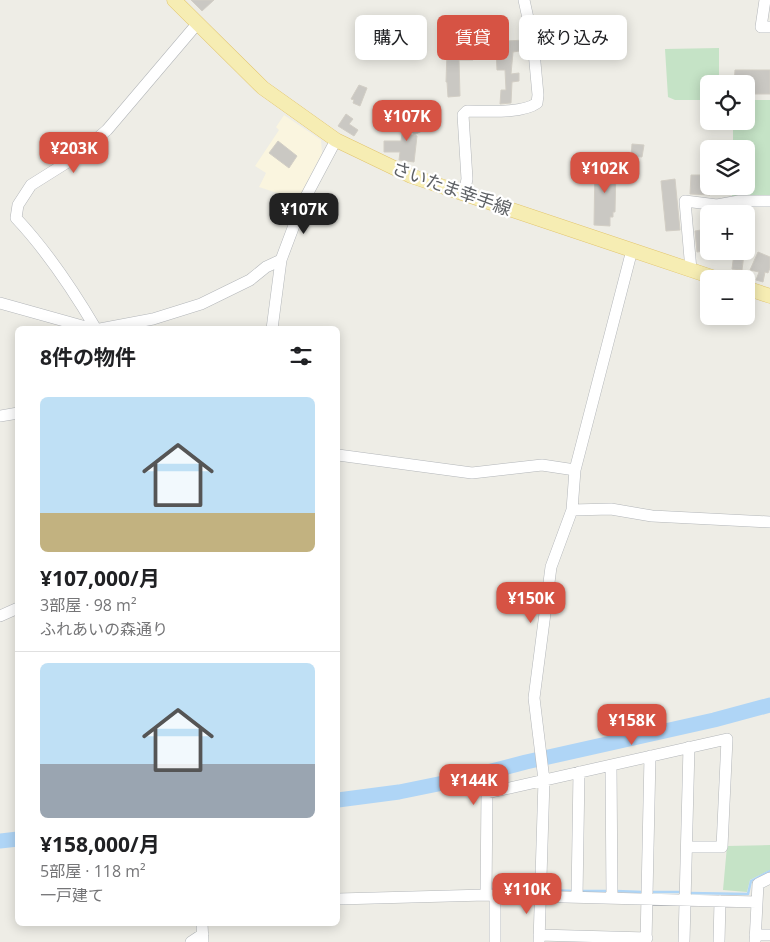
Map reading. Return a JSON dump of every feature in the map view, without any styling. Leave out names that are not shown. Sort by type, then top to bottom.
[{"type":"main road","name":"さいたま幸手線","points":[[174,0],[263,88],[336,140],[411,176],[700,273]]},
{"type":"main road","points":[[755,290],[769,294]]},
{"type":"street","points":[[464,194],[467,179],[463,114],[467,111],[498,111],[532,107],[537,102],[533,41],[524,0]]},
{"type":"street","points":[[765,0],[761,28],[770,27]]},
{"type":"street","points":[[92,326],[71,289],[33,236],[16,218],[18,205],[31,185],[74,158],[107,130],[197,24]]},
{"type":"street","points":[[272,326],[281,260],[302,204],[336,140]]},
{"type":"street","points":[[691,270],[685,201],[717,205],[739,201],[770,200]]},
{"type":"street","points":[[632,250],[575,470],[572,510],[551,567],[534,698],[543,777],[539,939],[646,940],[650,756]]},
{"type":"street","points":[[116,326],[153,319],[201,304],[250,280],[266,267],[281,260]]},
{"type":"street","points":[[0,303],[83,326]]},
{"type":"street","points":[[0,416],[15,414]]},
{"type":"street","points":[[340,455],[472,473],[542,466],[575,470]]},
{"type":"street","points":[[572,510],[611,509],[652,516],[770,522]]},
{"type":"street","points":[[0,616],[15,609]]},
{"type":"street","points":[[496,942],[490,895],[487,793],[543,777],[579,772],[727,738],[722,847],[687,847]]},
{"type":"street","points":[[684,942],[689,747]]},
{"type":"street","points":[[611,765],[612,898]]},
{"type":"street","points":[[577,897],[579,772]]},
{"type":"street","points":[[770,878],[758,884],[755,939],[770,936]]},
{"type":"street","points":[[340,898],[490,895],[756,902]]},
{"type":"street","points":[[719,942],[720,901]]},
{"type":"street","points":[[191,942],[203,933]]},
{"type":"shaded area","points":[[284,115],[321,140],[322,153],[298,200],[259,187],[266,173],[255,166],[279,130],[276,127]]},
{"type":"green space","points":[[719,48],[719,75],[700,75],[700,100],[675,100],[668,97],[665,49]]},
{"type":"green space","points":[[755,100],[770,100],[770,196],[732,196],[755,195],[755,140],[733,140],[733,130],[755,130]]},
{"type":"green space","points":[[770,845],[770,870],[750,880],[747,892],[723,890],[727,846]]},
{"type":"building","points":[[191,0],[214,0],[202,11]]},
{"type":"building","points":[[519,40],[519,51],[513,52],[511,74],[519,73],[519,81],[512,82],[511,103],[500,104],[501,90],[506,90],[505,70],[497,70],[497,60],[509,60],[509,41]]},
{"type":"building","points":[[447,60],[459,60],[460,96],[448,97]]},
{"type":"building","points":[[735,70],[770,70],[770,94],[755,94],[755,75],[735,75]]},
{"type":"building","points":[[359,85],[367,88],[360,106],[353,103],[354,100],[351,99]]},
{"type":"building","points":[[407,103],[429,103],[429,112],[408,112]]},
{"type":"building","points":[[346,114],[353,119],[349,124],[358,130],[354,136],[338,126]]},
{"type":"building","points":[[423,117],[428,128],[414,135],[408,125]]},
{"type":"building","points":[[402,134],[417,136],[414,162],[399,160],[400,152],[384,152],[384,141],[401,141]]},
{"type":"building","points":[[278,141],[297,156],[289,168],[269,153]]},
{"type":"building","points":[[632,144],[644,145],[642,157],[631,156]]},
{"type":"building","points":[[595,165],[616,165],[615,212],[613,212],[613,217],[610,217],[610,226],[594,225]]},
{"type":"building","points":[[691,175],[700,175],[700,194],[690,194]]},
{"type":"building","points":[[675,179],[680,230],[666,231],[661,181]]},
{"type":"building","points":[[700,230],[700,252],[697,252],[695,231]]},
{"type":"building","points":[[758,252],[770,257],[770,268],[768,273],[765,272],[763,282],[756,280],[759,272],[750,270]]},
{"type":"building","points":[[733,260],[743,260],[742,270],[732,269]]},
{"type":"waterway","points":[[340,800],[399,792],[453,781],[526,762],[714,720],[770,705]]},
{"type":"waterway","points":[[0,841],[15,839]]},
{"type":"waterway","points":[[689,893],[748,894],[751,881],[770,871]]},
{"type":"waterway","points":[[492,889],[536,890]]},
{"type":"waterway","points":[[544,890],[573,891]]},
{"type":"waterway","points":[[581,891],[608,891]]},
{"type":"waterway","points":[[616,891],[643,892]]},
{"type":"waterway","points":[[651,892],[681,892]]}]
